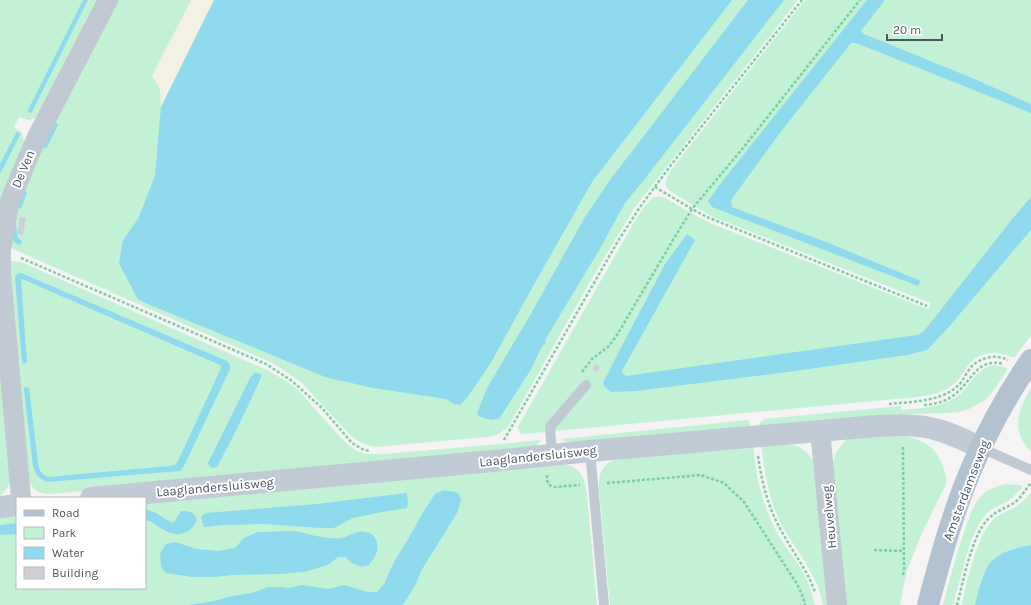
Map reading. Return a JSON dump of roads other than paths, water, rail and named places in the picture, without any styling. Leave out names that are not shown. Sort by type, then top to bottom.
[{"type":"main road","name":"Amsterdamseweg","points":[[928,605],[939,562],[970,472],[1000,410],[1028,365]]},
{"type":"street","name":"De Ven","points":[[21,497],[1,274],[1,250],[10,204],[25,164],[37,137],[108,0]]},
{"type":"street","name":"Laaglandersluisweg","points":[[102,497],[590,451],[890,425],[923,426],[938,430],[981,448]]},
{"type":"street","name":"Heuvelweg","points":[[820,430],[837,605]]},
{"type":"street","points":[[0,507],[16,505]]},
{"type":"lane","points":[[549,455],[550,427],[586,385]]},
{"type":"lane","points":[[981,448],[1031,470]]},
{"type":"lane","points":[[590,451],[604,605]]},
{"type":"water","points":[[83,0],[88,0],[32,112],[30,113],[28,110]]},
{"type":"water","points":[[214,0],[732,0],[592,182],[492,361],[467,398],[460,405],[454,404],[446,399],[373,388],[325,377],[138,300],[119,263],[123,240],[138,219],[155,176],[161,107]]},
{"type":"water","points":[[748,0],[784,0],[625,203],[598,252],[545,340],[546,342],[530,371],[499,419],[491,420],[478,416],[477,413],[487,388],[532,312],[585,217],[610,180]]},
{"type":"water","points":[[867,0],[885,0],[861,31],[864,34],[1031,104],[1031,113],[856,43],[851,43],[779,134],[731,200],[732,207],[826,242],[921,281],[918,286],[712,207],[708,201]]},
{"type":"water","points":[[19,132],[20,135],[0,174],[0,164],[16,133]]},
{"type":"water","points":[[1031,197],[1031,230],[947,329],[927,350],[907,355],[788,372],[636,391],[611,392],[604,386],[603,382],[665,264],[687,234],[695,240],[622,371],[626,376],[917,335],[923,332]]},
{"type":"water","points":[[21,273],[227,361],[230,369],[185,464],[180,471],[47,482],[38,476],[33,466],[25,387],[29,388],[38,465],[44,475],[48,477],[169,466],[175,465],[178,461],[221,368],[220,365],[21,279],[27,362],[23,364],[15,278],[16,275]]},
{"type":"water","points":[[254,373],[262,375],[217,467],[212,468],[208,463],[250,378]]},
{"type":"water","points":[[444,490],[459,493],[461,500],[457,513],[421,571],[416,584],[403,605],[187,605],[210,602],[252,593],[268,587],[290,588],[302,585],[329,589],[344,585],[368,592],[377,592],[384,584],[394,562],[435,494]]},
{"type":"water","points":[[407,493],[407,508],[353,518],[334,528],[263,524],[204,527],[201,517],[205,513],[317,504]]},
{"type":"water","points":[[146,509],[156,513],[172,523],[181,511],[192,513],[196,517],[195,524],[191,529],[182,534],[173,534],[147,521]]},
{"type":"water","points":[[16,523],[16,534],[0,535],[0,525]]},
{"type":"water","points":[[295,531],[331,538],[342,538],[360,532],[366,532],[372,534],[376,539],[377,551],[375,557],[369,565],[362,567],[352,563],[345,557],[338,557],[328,565],[304,572],[280,574],[192,577],[166,573],[161,567],[160,554],[166,544],[175,542],[197,549],[219,551],[235,548],[244,538],[257,532]]},
{"type":"water","points":[[1031,545],[1031,605],[975,605],[983,577],[990,563],[1006,552]]},
{"type":"waterway","points":[[45,145],[55,125]]},
{"type":"waterway","points":[[19,206],[24,193]]},
{"type":"waterway","points":[[14,228],[15,238],[19,242]]}]
